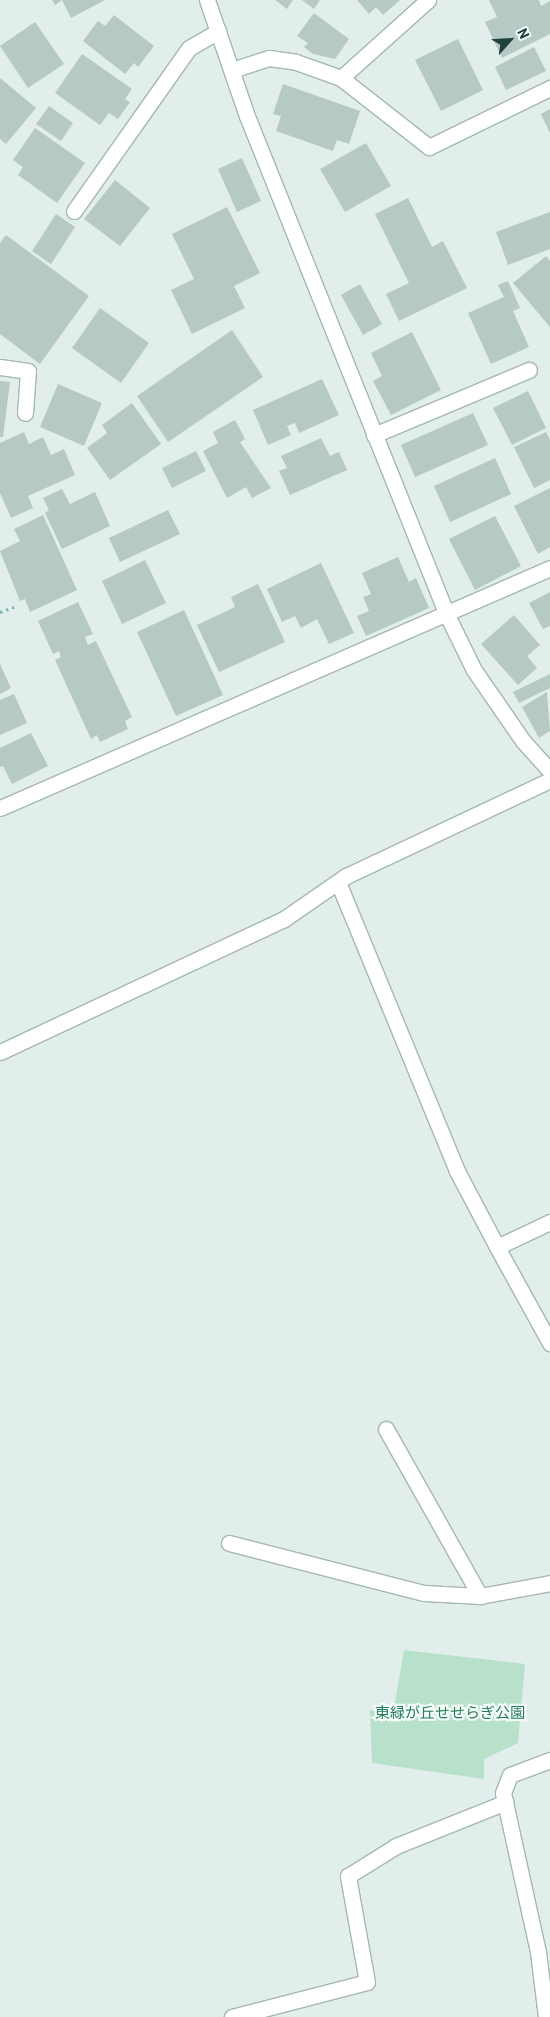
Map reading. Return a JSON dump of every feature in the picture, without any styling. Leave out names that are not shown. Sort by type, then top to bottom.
[{"type":"street","points":[[207,0],[246,116],[447,615],[474,670],[523,741],[550,771]]},
{"type":"street","points":[[341,78],[428,0]]},
{"type":"street","points":[[74,211],[189,48],[218,31]]},
{"type":"street","points":[[232,70],[269,58],[296,62],[341,78],[429,147],[550,88]]},
{"type":"street","points":[[0,367],[28,371],[25,413]]},
{"type":"street","points":[[374,435],[529,370]]},
{"type":"street","points":[[0,808],[447,615],[550,568]]},
{"type":"street","points":[[0,1052],[284,919],[338,882],[550,780]]},
{"type":"street","points":[[338,882],[457,1171],[550,1344]]},
{"type":"street","points":[[497,1247],[550,1222]]},
{"type":"street","points":[[386,1429],[480,1596]]},
{"type":"street","points":[[229,1544],[424,1593],[480,1596],[550,1583]]},
{"type":"street","points":[[546,2017],[544,1952],[503,1793],[510,1775],[550,1760]]},
{"type":"street","points":[[232,2017],[367,1982],[348,1876],[396,1846],[506,1802]]},
{"type":"path","points":[[0,612],[14,607]]},
{"type":"green space","name":"東緑が丘せせらぎ公園","points":[[404,1650],[525,1664],[518,1743],[484,1759],[484,1779],[372,1763],[370,1710],[393,1714]]},
{"type":"building","points":[[52,0],[62,0],[55,5]]},
{"type":"building","points":[[62,0],[105,0],[71,18]]},
{"type":"building","points":[[275,0],[293,0],[287,9]]},
{"type":"building","points":[[302,0],[320,0],[314,9]]},
{"type":"building","points":[[357,0],[400,0],[383,15],[376,7],[369,14]]},
{"type":"building","points":[[489,0],[539,0],[541,6],[550,1],[550,34],[502,58],[485,22],[497,17]]},
{"type":"building","points":[[314,13],[349,39],[335,59],[313,54],[304,47],[308,43],[297,36]]},
{"type":"building","points":[[114,15],[154,46],[138,67],[134,63],[125,74],[83,41],[98,21],[105,26]]},
{"type":"building","points":[[35,22],[64,64],[28,88],[0,46]]},
{"type":"building","points":[[458,39],[483,90],[441,111],[415,60]]},
{"type":"building","points":[[534,47],[546,71],[506,90],[495,67]]},
{"type":"building","points":[[82,54],[132,89],[125,99],[130,102],[118,119],[109,113],[100,125],[55,93]]},
{"type":"building","points":[[0,78],[36,108],[6,144],[0,139]]},
{"type":"building","points":[[283,84],[360,111],[349,144],[337,140],[333,151],[276,131],[281,116],[273,114]]},
{"type":"building","points":[[49,106],[73,123],[61,141],[36,124]]},
{"type":"building","points":[[550,109],[550,133],[541,114]]},
{"type":"building","points":[[35,128],[85,163],[57,203],[18,175],[23,167],[13,160]]},
{"type":"building","points":[[366,143],[391,186],[345,212],[320,169]]},
{"type":"building","points":[[242,158],[261,201],[237,212],[218,169]]},
{"type":"building","points":[[115,180],[150,208],[120,246],[84,219]]},
{"type":"building","points":[[408,198],[432,247],[443,241],[467,288],[399,321],[386,294],[409,283],[375,214]]},
{"type":"building","points":[[227,207],[260,273],[234,286],[245,308],[192,334],[171,290],[194,279],[172,234]]},
{"type":"building","points":[[550,212],[550,249],[508,265],[496,232]]},
{"type":"building","points":[[56,214],[75,227],[51,264],[32,251]]},
{"type":"building","points":[[6,235],[89,296],[40,364],[0,334],[0,243]]},
{"type":"building","points":[[546,256],[550,261],[550,327],[513,283]]},
{"type":"building","points":[[508,281],[520,308],[513,311],[529,347],[491,364],[468,313],[504,297],[498,285]]},
{"type":"building","points":[[360,284],[382,324],[363,335],[341,295]]},
{"type":"building","points":[[100,308],[149,343],[121,383],[72,348]]},
{"type":"building","points":[[232,330],[263,377],[168,442],[137,396]]},
{"type":"building","points":[[412,332],[441,390],[391,415],[373,381],[382,376],[371,353]]},
{"type":"building","points":[[322,379],[339,415],[299,433],[295,423],[287,426],[291,435],[268,445],[253,410]]},
{"type":"building","points":[[0,381],[10,382],[3,437],[0,437]]},
{"type":"building","points":[[58,384],[102,403],[84,446],[40,427]]},
{"type":"building","points":[[528,391],[546,428],[512,445],[493,408]]},
{"type":"building","points":[[132,403],[161,444],[110,480],[87,448],[107,433],[102,425]]},
{"type":"building","points":[[473,413],[488,445],[415,477],[401,445]]},
{"type":"building","points":[[235,420],[245,439],[240,442],[271,488],[252,498],[246,487],[227,498],[203,451],[218,443],[213,432]]},
{"type":"building","points":[[24,432],[29,444],[43,437],[51,455],[64,449],[75,475],[28,496],[33,508],[11,518],[0,493],[0,443]]},
{"type":"building","points":[[546,432],[550,440],[550,480],[534,488],[514,447]]},
{"type":"building","points":[[321,438],[330,456],[339,452],[347,470],[290,495],[279,471],[287,468],[281,456]]},
{"type":"building","points":[[196,451],[206,471],[172,488],[162,468]]},
{"type":"building","points":[[495,458],[511,494],[450,522],[434,486]]},
{"type":"building","points":[[550,488],[550,547],[538,554],[514,506]]},
{"type":"building","points":[[62,489],[70,504],[95,492],[110,526],[62,549],[45,513],[49,510],[43,498]]},
{"type":"building","points":[[168,510],[180,534],[120,562],[109,538]]},
{"type":"building","points":[[43,515],[77,590],[30,612],[25,599],[20,601],[0,551],[20,541],[14,529]]},
{"type":"building","points":[[495,516],[521,566],[475,590],[449,539]]},
{"type":"building","points":[[398,557],[409,582],[416,578],[429,608],[366,636],[357,616],[369,611],[363,597],[371,594],[362,573]]},
{"type":"building","points":[[145,560],[166,603],[122,624],[102,581]]},
{"type":"building","points":[[321,563],[354,633],[329,644],[317,619],[301,628],[295,616],[282,622],[267,589]]},
{"type":"building","points":[[258,584],[285,642],[219,672],[197,625],[235,607],[231,597]]},
{"type":"building","points":[[550,592],[550,626],[543,629],[529,603]]},
{"type":"building","points":[[78,602],[93,634],[85,637],[88,645],[96,641],[132,717],[125,721],[128,729],[100,742],[97,735],[91,739],[55,660],[61,657],[59,651],[53,654],[38,621]]},
{"type":"building","points":[[184,610],[223,695],[176,716],[137,632]]},
{"type":"building","points":[[514,615],[540,645],[527,656],[537,668],[518,685],[481,644]]},
{"type":"building","points":[[0,664],[11,688],[0,694]]},
{"type":"building","points":[[550,674],[550,688],[519,703],[513,692]]},
{"type":"building","points":[[547,692],[550,731],[539,738],[522,707]]},
{"type":"building","points":[[14,694],[27,723],[0,735],[0,700]]},
{"type":"building","points":[[31,733],[48,766],[12,784],[3,766],[0,767],[0,748]]}]
